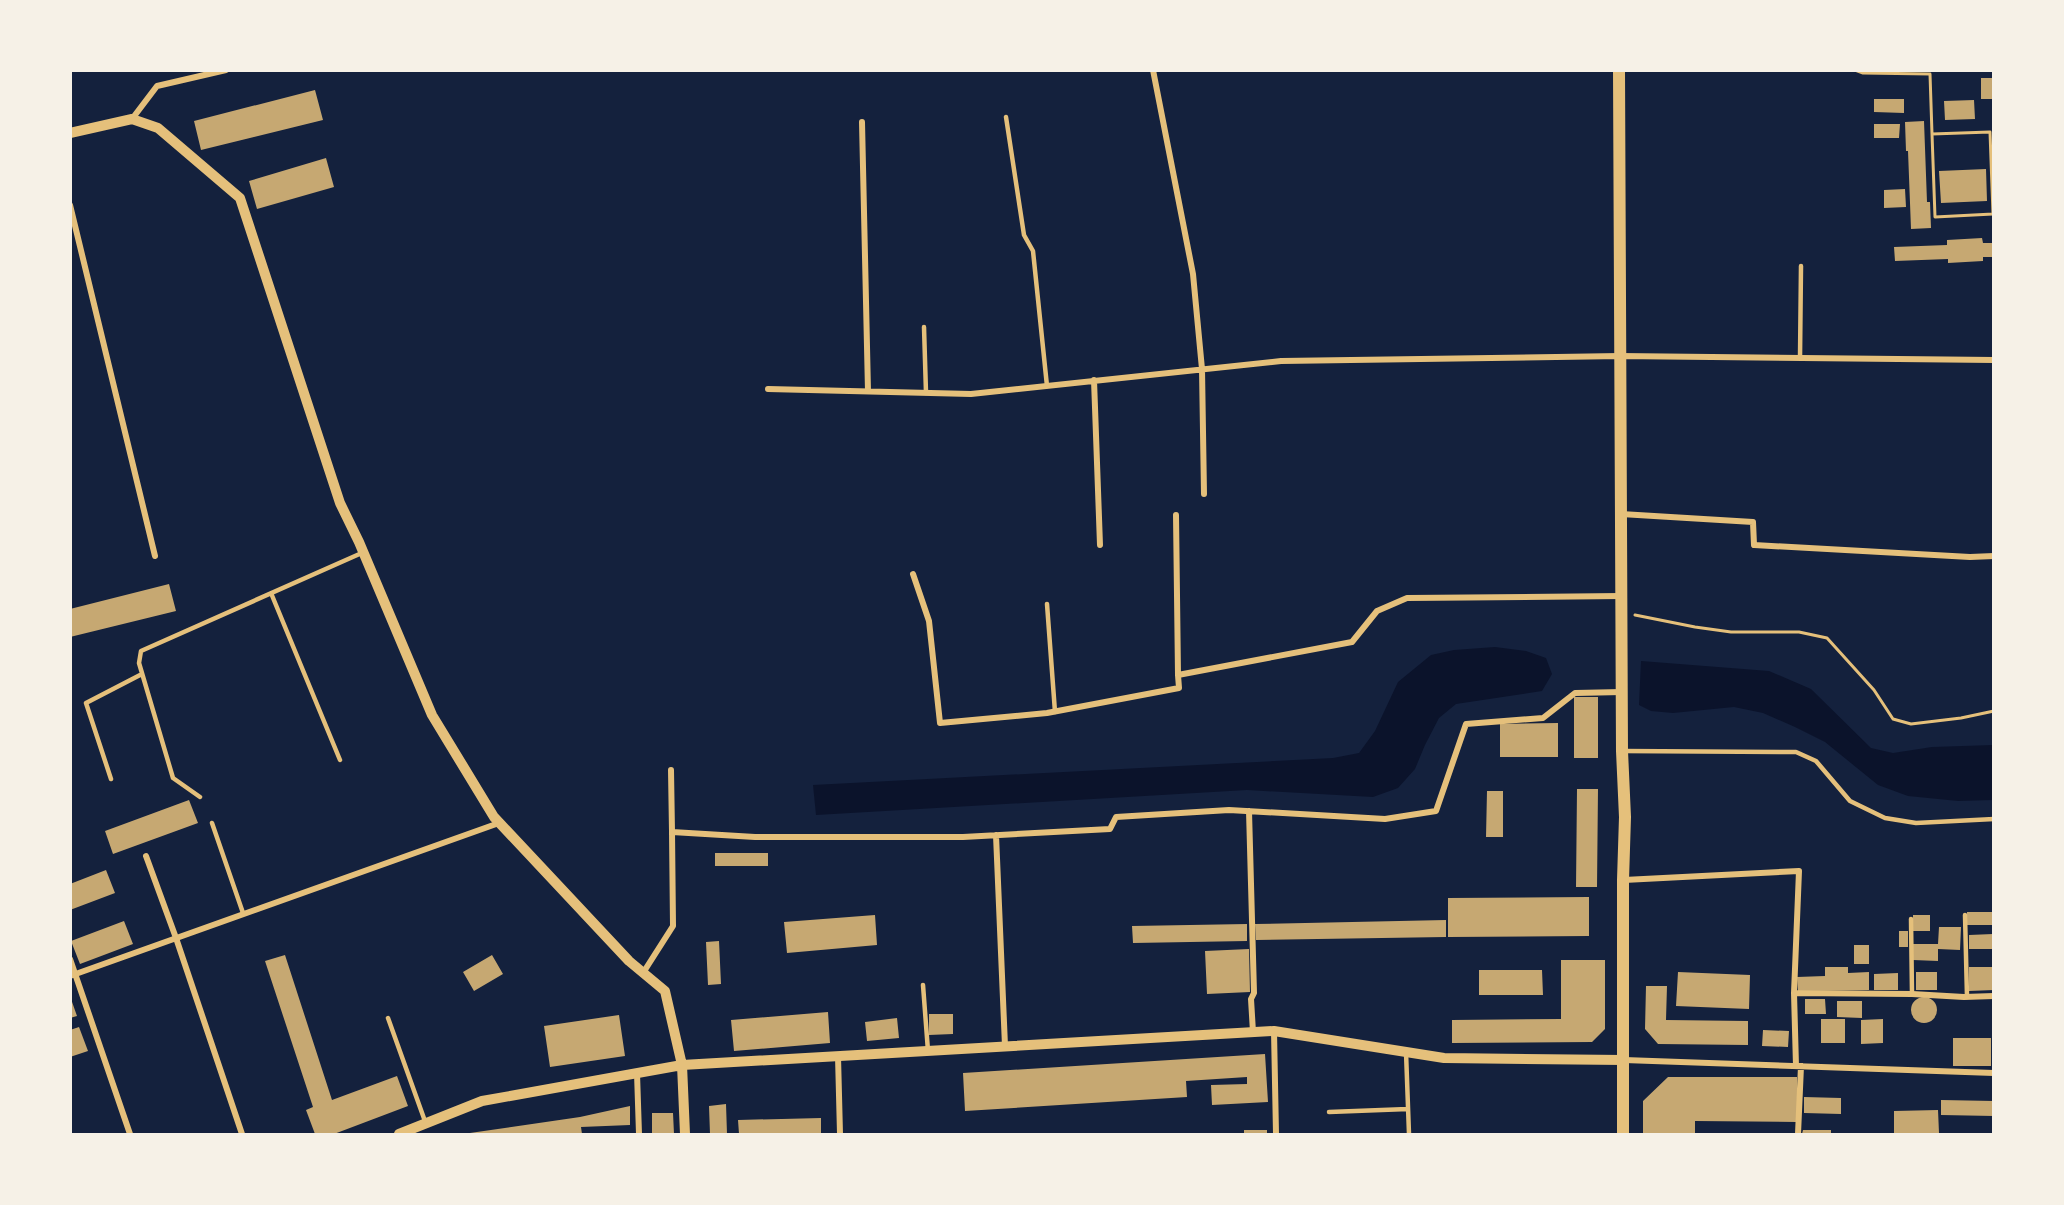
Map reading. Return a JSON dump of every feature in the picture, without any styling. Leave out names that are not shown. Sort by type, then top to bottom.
[{"type":"main road","points":[[1619,70],[1622,751],[1625,817],[1623,1134]]},
{"type":"street","points":[[132,119],[157,86],[226,70]]},
{"type":"street","points":[[1153,70],[1193,274],[1202,369],[1203,494]]},
{"type":"street","points":[[70,133],[132,119],[159,128],[240,198],[340,503],[364,552],[432,715],[499,823],[629,961],[665,992],[682,1065],[685,1134]]},
{"type":"street","points":[[862,122],[868,391]]},
{"type":"street","points":[[70,205],[155,556]]},
{"type":"street","points":[[768,388],[971,394],[1281,361],[1620,356],[1994,360]]},
{"type":"street","points":[[1094,380],[1100,544]]},
{"type":"street","points":[[1621,514],[1753,522],[1754,545],[1970,557],[1994,556]]},
{"type":"street","points":[[913,574],[929,621],[940,723],[1054,712],[1179,688],[1176,515]]},
{"type":"street","points":[[1178,675],[1352,642],[1377,611],[1407,598],[1622,596]]},
{"type":"street","points":[[672,832],[754,837],[996,835],[1110,829],[1116,817],[1229,810],[1385,819],[1436,811],[1466,724],[1543,718],[1575,693],[1622,692]]},
{"type":"street","points":[[643,973],[673,926],[671,770]]},
{"type":"street","points":[[1249,811],[1253,1032]]},
{"type":"street","points":[[73,975],[499,823]]},
{"type":"street","points":[[996,835],[1005,1046]]},
{"type":"street","points":[[146,856],[242,1134]]},
{"type":"street","points":[[1623,880],[1799,871],[1794,993],[1798,1066],[1798,1134]]},
{"type":"street","points":[[70,959],[73,975],[130,1134]]},
{"type":"street","points":[[1794,993],[1994,996]]},
{"type":"street","points":[[1274,1030],[1276,1134]]},
{"type":"street","points":[[399,1134],[482,1101],[682,1065],[1274,1030],[1444,1059],[1624,1060],[1994,1073]]},
{"type":"street","points":[[838,1056],[840,1134]]},
{"type":"street","points":[[637,1073],[639,1134]]},
{"type":"lane","points":[[1006,117],[1024,235],[1033,251],[1047,386]]},
{"type":"lane","points":[[1800,358],[1801,266]]},
{"type":"lane","points":[[924,327],[926,393]]},
{"type":"lane","points":[[200,797],[173,778],[139,663],[141,651],[364,552]]},
{"type":"lane","points":[[271,593],[340,760]]},
{"type":"lane","points":[[1047,604],[1054,712]]},
{"type":"lane","points":[[111,779],[86,703],[142,674]]},
{"type":"lane","points":[[1622,751],[1796,752],[1816,761],[1850,801],[1885,818],[1916,823],[1994,819]]},
{"type":"lane","points":[[212,823],[243,914]]},
{"type":"lane","points":[[1965,915],[1967,997]]},
{"type":"lane","points":[[1911,919],[1912,994]]},
{"type":"lane","points":[[923,985],[928,1051]]},
{"type":"lane","points":[[388,1018],[426,1124]]},
{"type":"lane","points":[[1406,1052],[1409,1134]]},
{"type":"lane","points":[[1329,1112],[1408,1109]]},
{"type":"path","points":[[1855,70],[1863,73],[1929,74],[1935,217],[1993,214],[1990,132],[1932,134]]},
{"type":"path","points":[[1622,612],[1731,632],[1799,632],[1827,638],[1874,690],[1893,719],[1911,724],[1994,711]]},
{"type":"water","points":[[1495,647],[1526,651],[1546,658],[1552,674],[1542,691],[1456,704],[1439,718],[1415,769],[1398,788],[1373,797],[1247,790],[816,815],[813,785],[1333,758],[1359,753],[1375,731],[1398,682],[1431,655],[1454,650]]},
{"type":"water","points":[[1641,661],[1769,671],[1811,689],[1871,748],[1893,753],[1932,747],[1993,745],[1993,800],[1958,801],[1908,796],[1878,785],[1825,742],[1763,713],[1734,707],[1673,713],[1651,711],[1639,705]]},
{"type":"building","points":[[1981,78],[1994,78],[1994,99],[1981,99]]},
{"type":"building","points":[[315,90],[323,120],[201,150],[194,121]]},
{"type":"building","points":[[1874,99],[1904,99],[1904,113],[1874,112]]},
{"type":"building","points":[[1974,100],[1975,119],[1945,120],[1944,101]]},
{"type":"building","points":[[1924,121],[1927,202],[1930,202],[1931,228],[1911,229],[1905,122]]},
{"type":"building","points":[[1874,124],[1900,124],[1899,138],[1874,138]]},
{"type":"building","points":[[326,158],[334,187],[257,209],[249,181]]},
{"type":"building","points":[[1986,169],[1987,201],[1941,203],[1939,171]]},
{"type":"building","points":[[1905,189],[1906,207],[1884,208],[1884,190]]},
{"type":"building","points":[[1982,238],[1983,243],[1994,243],[1994,257],[1983,257],[1983,261],[1948,263],[1948,259],[1895,261],[1894,247],[1947,245],[1947,240]]},
{"type":"building","points":[[169,584],[176,611],[70,637],[70,609]]},
{"type":"building","points":[[1574,697],[1598,697],[1598,758],[1574,758]]},
{"type":"building","points":[[1558,723],[1558,757],[1500,757],[1500,724]]},
{"type":"building","points":[[1577,789],[1598,789],[1597,887],[1576,887]]},
{"type":"building","points":[[1487,791],[1503,791],[1503,837],[1486,837]]},
{"type":"building","points":[[189,800],[198,823],[113,854],[105,831]]},
{"type":"building","points":[[715,853],[768,853],[768,866],[715,866]]},
{"type":"building","points":[[106,870],[115,893],[70,910],[70,884]]},
{"type":"building","points":[[1589,897],[1589,936],[1448,937],[1448,898]]},
{"type":"building","points":[[1967,912],[1992,912],[1992,925],[1967,925]]},
{"type":"building","points":[[875,915],[877,945],[787,953],[784,922]]},
{"type":"building","points":[[1913,915],[1930,915],[1930,931],[1913,931]]},
{"type":"building","points":[[1446,920],[1446,937],[1256,940],[1255,924]]},
{"type":"building","points":[[124,921],[133,944],[80,964],[71,941]]},
{"type":"building","points":[[1247,924],[1247,941],[1133,943],[1132,926]]},
{"type":"building","points":[[1939,927],[1961,927],[1960,950],[1938,949],[1938,961],[1913,960],[1913,944],[1938,944]]},
{"type":"building","points":[[1899,931],[1908,931],[1908,947],[1899,947]]},
{"type":"building","points":[[1993,934],[1993,949],[1969,949],[1969,935]]},
{"type":"building","points":[[719,941],[721,984],[708,985],[706,942]]},
{"type":"building","points":[[1854,945],[1869,945],[1869,964],[1854,964]]},
{"type":"building","points":[[1249,949],[1250,992],[1207,994],[1205,951]]},
{"type":"building","points":[[285,955],[332,1100],[397,1076],[408,1106],[334,1134],[315,1134],[306,1110],[313,1107],[265,961]]},
{"type":"building","points":[[492,955],[503,974],[474,991],[463,972]]},
{"type":"building","points":[[1561,960],[1605,960],[1605,1029],[1592,1042],[1452,1043],[1452,1020],[1561,1019]]},
{"type":"building","points":[[1825,967],[1848,967],[1848,973],[1869,972],[1869,990],[1798,991],[1797,977],[1825,976]]},
{"type":"building","points":[[1969,967],[1994,967],[1994,990],[1969,991]]},
{"type":"building","points":[[1479,970],[1542,970],[1543,995],[1479,995]]},
{"type":"building","points":[[1678,972],[1750,975],[1749,1009],[1676,1006]]},
{"type":"building","points":[[1916,972],[1937,972],[1937,990],[1916,990]]},
{"type":"building","points":[[1898,973],[1898,990],[1874,990],[1874,974]]},
{"type":"building","points":[[1646,986],[1667,986],[1666,1020],[1748,1021],[1748,1045],[1658,1044],[1645,1029]]},
{"type":"building","points":[[1924,997],[1933,1001],[1937,1010],[1933,1019],[1924,1023],[1915,1019],[1911,1010],[1915,1001]]},
{"type":"building","points":[[1805,999],[1825,999],[1826,1014],[1805,1014]]},
{"type":"building","points":[[70,1000],[77,1016],[70,1018]]},
{"type":"building","points":[[1837,1001],[1862,1001],[1862,1018],[1837,1017]]},
{"type":"building","points":[[828,1012],[830,1043],[734,1051],[731,1020]]},
{"type":"building","points":[[929,1014],[953,1014],[953,1034],[929,1035]]},
{"type":"building","points":[[619,1015],[625,1056],[550,1067],[544,1026]]},
{"type":"building","points":[[897,1018],[899,1038],[867,1041],[865,1022]]},
{"type":"building","points":[[1821,1019],[1845,1019],[1845,1043],[1821,1043]]},
{"type":"building","points":[[1883,1019],[1883,1043],[1861,1044],[1861,1020]]},
{"type":"building","points":[[79,1027],[88,1051],[70,1057],[70,1030]]},
{"type":"building","points":[[1763,1030],[1789,1031],[1788,1047],[1762,1046]]},
{"type":"building","points":[[1953,1038],[1991,1038],[1991,1066],[1953,1066]]},
{"type":"building","points":[[1265,1054],[1268,1102],[1212,1105],[1211,1085],[1247,1084],[1247,1077],[1186,1081],[1187,1097],[965,1111],[963,1073]]},
{"type":"building","points":[[1668,1077],[1797,1077],[1797,1122],[1695,1121],[1695,1134],[1643,1134],[1643,1101]]},
{"type":"building","points":[[1804,1097],[1841,1098],[1841,1114],[1804,1113]]},
{"type":"building","points":[[1941,1100],[1994,1101],[1994,1116],[1941,1115]]},
{"type":"building","points":[[726,1104],[727,1134],[710,1134],[709,1106]]},
{"type":"building","points":[[630,1106],[630,1125],[581,1127],[582,1134],[463,1134],[580,1117]]},
{"type":"building","points":[[1938,1110],[1939,1133],[1894,1133],[1894,1111]]},
{"type":"building","points":[[652,1113],[673,1113],[674,1134],[652,1134]]},
{"type":"building","points":[[821,1118],[821,1134],[739,1134],[738,1120]]},
{"type":"building","points":[[1244,1130],[1267,1130],[1267,1134],[1244,1134]]},
{"type":"building","points":[[1803,1130],[1831,1130],[1831,1134],[1802,1134]]}]
